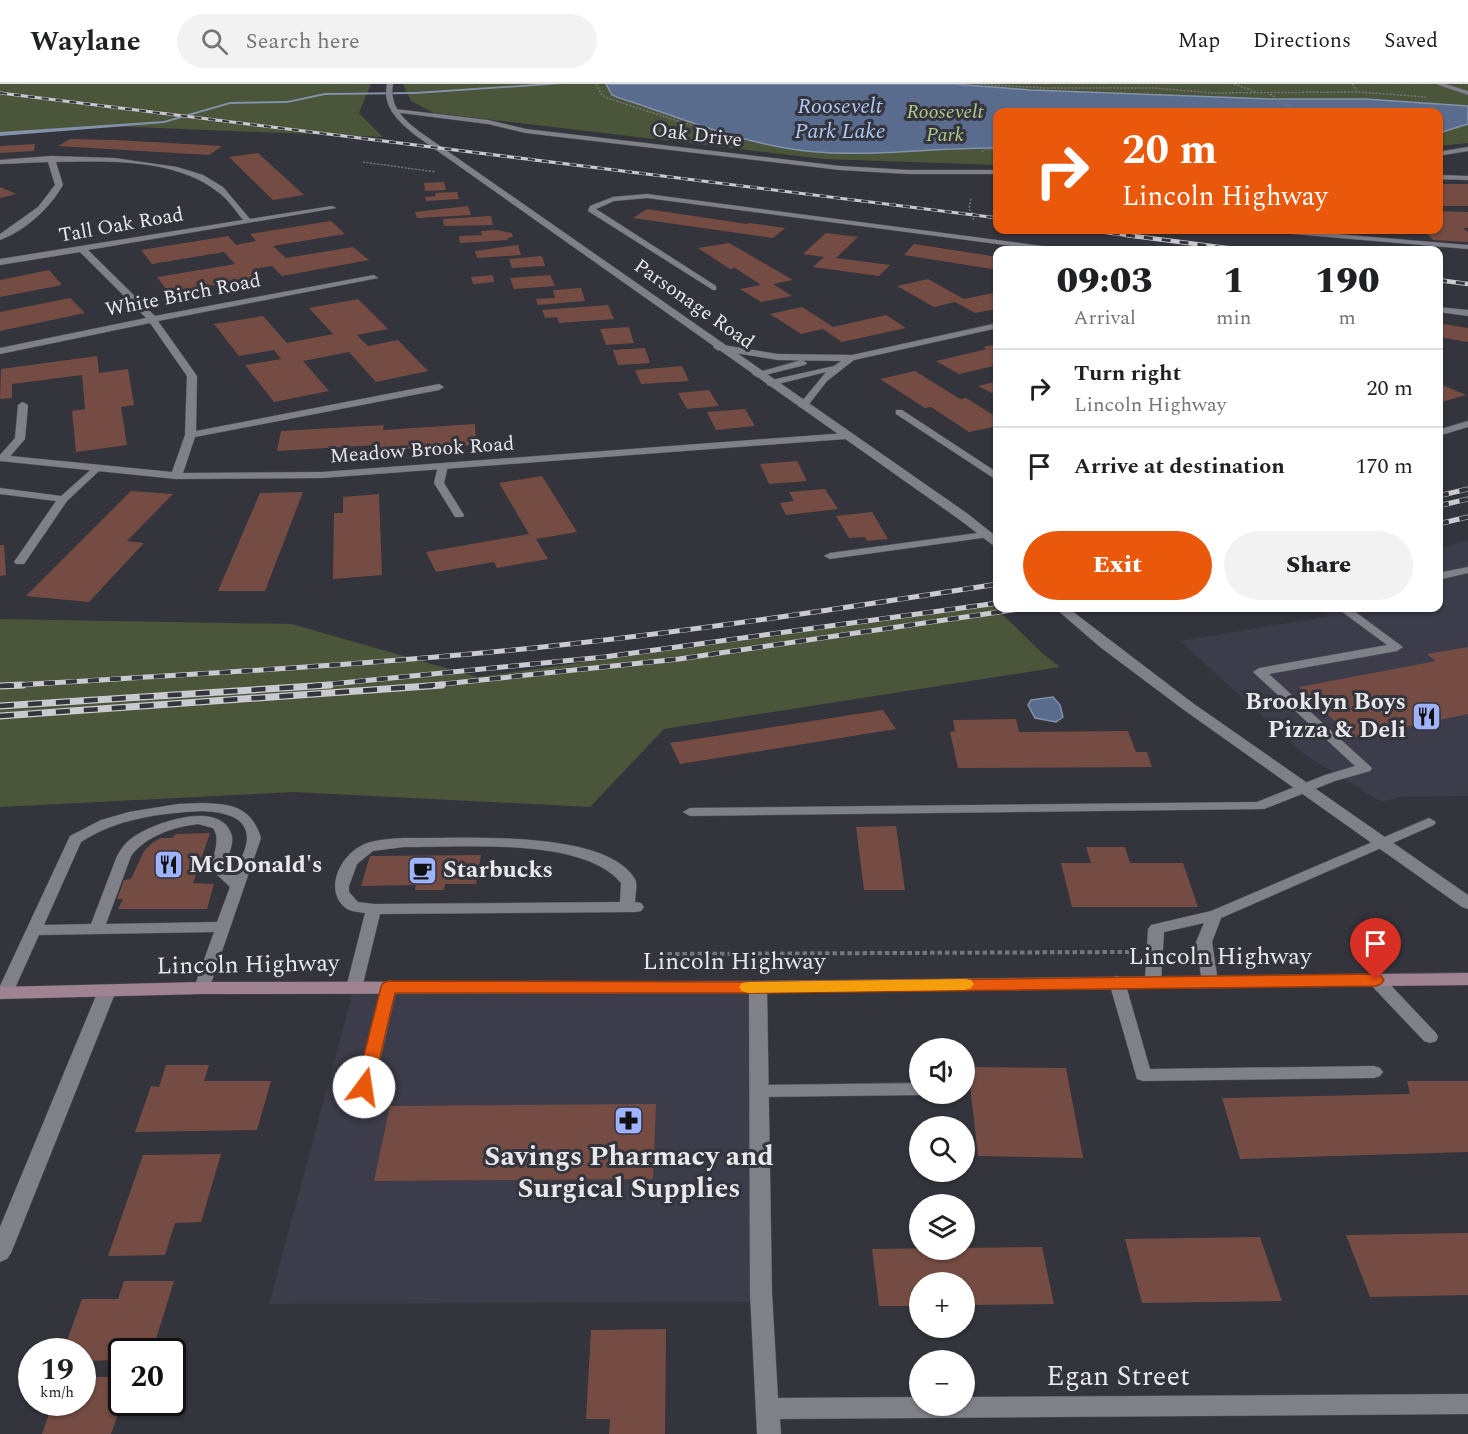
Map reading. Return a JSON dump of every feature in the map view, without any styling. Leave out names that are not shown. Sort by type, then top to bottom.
[{"type":"main road","name":"Lincoln Highway","points":[[3,993],[202,988],[758,987],[1153,981],[1468,980]]},
{"type":"street","name":"Parsonage Road","points":[[388,91],[395,111],[439,150],[993,541]]},
{"type":"street","name":"Tall Oak Road","points":[[0,162],[51,158],[140,162],[184,173],[221,189],[247,220]]},
{"type":"street","name":"Tall Oak Road","points":[[0,237],[33,218],[51,200],[59,184],[51,158]]},
{"type":"street","name":"Tall Oak Road","points":[[0,262],[247,220],[332,208]]},
{"type":"street","points":[[81,248],[152,319],[192,376],[190,435],[176,476]]},
{"type":"street","name":"White Birch Road","points":[[0,351],[152,319],[374,278]]},
{"type":"street","points":[[190,435],[439,387]]},
{"type":"street","name":"Meadow Brook Road","points":[[1,458],[176,476],[322,475],[846,436]]},
{"type":"street","points":[[1066,612],[1105,645],[1303,789],[1468,903]]},
{"type":"street","points":[[758,987],[761,1293],[769,1434]]},
{"type":"street","points":[[0,1253],[106,991]]},
{"type":"street","name":"Egan Street","points":[[768,1409],[1468,1404]]},
{"type":"lane","points":[[1439,84],[1468,93]]},
{"type":"lane","name":"Oak Drive","points":[[395,111],[488,122],[525,131],[801,165],[877,171],[993,172]]},
{"type":"lane","points":[[1443,153],[1468,149]]},
{"type":"lane","points":[[1443,177],[1468,178]]},
{"type":"lane","points":[[713,288],[592,211],[593,208],[613,198],[647,196],[1027,246]]},
{"type":"lane","points":[[1312,234],[1468,247]]},
{"type":"lane","points":[[1443,310],[1468,313]]},
{"type":"lane","points":[[717,347],[778,357],[852,358],[993,326]]},
{"type":"lane","points":[[757,374],[822,358]]},
{"type":"lane","points":[[803,406],[814,387],[837,367],[852,358]]},
{"type":"lane","points":[[770,383],[837,367]]},
{"type":"lane","points":[[1,458],[20,439],[23,405]]},
{"type":"lane","points":[[898,412],[993,475]]},
{"type":"lane","points":[[1443,432],[1468,424]]},
{"type":"lane","points":[[443,466],[439,483],[459,515]]},
{"type":"lane","points":[[20,562],[63,498],[94,469]]},
{"type":"lane","points":[[0,491],[63,498]]},
{"type":"lane","points":[[831,556],[985,535]]},
{"type":"lane","points":[[1443,576],[1468,570]]},
{"type":"lane","points":[[690,812],[1259,806],[1330,778],[1365,768],[1259,672],[1397,647],[1349,612]]},
{"type":"lane","points":[[3,993],[75,839],[101,826],[142,813],[205,807],[227,809],[237,813],[248,822],[254,838],[202,988]]},
{"type":"lane","points":[[97,928],[124,856],[130,848],[138,840],[176,824],[207,820],[218,824],[224,833],[226,842],[218,860],[219,870],[238,886]]},
{"type":"lane","points":[[1153,981],[1156,929],[1215,915],[1429,822]]},
{"type":"lane","points":[[511,842],[561,850],[607,861],[617,866],[629,882],[631,907],[374,909],[352,906],[342,893],[344,875],[354,858],[366,848],[414,844],[511,842]]},
{"type":"lane","points":[[354,988],[374,909]]},
{"type":"lane","points":[[1210,982],[1204,942],[1215,915]]},
{"type":"lane","points":[[34,930],[224,927]]},
{"type":"lane","points":[[1376,980],[1430,1037]]},
{"type":"lane","points":[[1117,982],[1143,1074],[1374,1072]]},
{"type":"lane","points":[[364,1087],[389,987]]},
{"type":"lane","points":[[759,1091],[909,1089]]},
{"type":"path","points":[[596,84],[599,90]]},
{"type":"path","points":[[977,84],[1046,88],[1154,88],[1213,93],[1358,92],[1427,98]]},
{"type":"path","points":[[1138,84],[1154,88]]},
{"type":"path","points":[[1234,84],[1258,93]]},
{"type":"path","points":[[1352,84],[1358,92]]},
{"type":"path","points":[[1270,93],[1291,108]]},
{"type":"path","points":[[984,149],[993,149]]},
{"type":"path","points":[[363,162],[436,172]]},
{"type":"path","points":[[660,954],[1138,951]]},
{"type":"shaded area","points":[[1468,540],[1468,796],[1401,797],[1381,802],[1304,754],[1180,641],[1329,616],[1324,612],[1443,612],[1443,548]]},
{"type":"shaded area","points":[[758,987],[761,1302],[269,1304],[354,988]]},
{"type":"green space","points":[[0,84],[371,84],[359,113],[383,137],[110,126],[0,135]]},
{"type":"green space","name":"Roosevelt Park","points":[[403,84],[1468,84],[1468,143],[1443,146],[1443,108],[993,108],[993,165],[824,159],[434,113],[411,101]]},
{"type":"green space","points":[[993,606],[993,612],[1000,612],[1043,654],[1060,667],[664,729],[590,807],[293,792],[0,807],[0,619],[292,624],[477,677]]},
{"type":"water","name":"Roosevelt Park Lake","points":[[606,84],[954,84],[1031,90],[1271,99],[1365,99],[1468,106],[1468,124],[1443,132],[1443,108],[993,108],[993,148],[830,153],[759,143],[612,95]]},
{"type":"water","points":[[1053,697],[1060,705],[1063,717],[1056,722],[1035,718],[1028,705],[1031,700]]},
{"type":"building","points":[[70,139],[222,146],[209,155],[58,146]]},
{"type":"building","points":[[35,144],[34,151],[0,153],[0,146]]},
{"type":"building","points":[[258,153],[304,195],[273,200],[229,157]]},
{"type":"building","points":[[444,182],[446,190],[425,191],[424,183]]},
{"type":"building","points":[[1443,184],[1468,184],[1468,206],[1443,206]]},
{"type":"building","points":[[0,187],[16,194],[0,198]]},
{"type":"building","points":[[457,192],[459,199],[426,201],[425,197],[436,196],[435,193]]},
{"type":"building","points":[[468,206],[471,215],[417,218],[415,212]]},
{"type":"building","points":[[647,209],[785,228],[773,238],[633,218]]},
{"type":"building","points":[[1443,211],[1468,212],[1468,228],[1463,228],[1468,232],[1468,242],[1433,240],[1427,234],[1443,234]]},
{"type":"building","points":[[491,216],[493,225],[444,226],[443,219]]},
{"type":"building","points":[[331,221],[345,234],[273,246],[286,258],[353,247],[369,260],[282,276],[272,266],[252,269],[259,277],[169,293],[157,277],[235,264],[224,252],[152,264],[141,250],[228,236],[236,245],[256,241],[250,234]]},
{"type":"building","points":[[496,230],[512,233],[513,237],[507,238],[508,240],[460,243],[459,236],[482,235],[481,231]]},
{"type":"building","points":[[826,233],[858,237],[836,258],[890,265],[879,276],[813,267],[824,257],[803,254]]},
{"type":"building","points":[[729,243],[793,280],[773,284],[792,296],[761,302],[740,289],[761,285],[735,268],[730,269],[698,248]]},
{"type":"building","points":[[914,244],[993,256],[993,269],[992,269],[904,255]]},
{"type":"building","points":[[518,245],[521,255],[477,258],[475,251]]},
{"type":"building","points":[[542,256],[545,266],[512,268],[509,259]]},
{"type":"building","points":[[49,270],[62,285],[0,297],[0,280]]},
{"type":"building","points":[[493,275],[494,282],[473,284],[471,277]]},
{"type":"building","points":[[550,275],[555,286],[514,289],[510,278]]},
{"type":"building","points":[[928,279],[964,299],[993,293],[993,310],[975,313],[955,302],[934,307],[897,286]]},
{"type":"building","points":[[581,288],[585,301],[538,305],[536,299],[555,298],[553,290]]},
{"type":"building","points":[[70,298],[85,313],[0,331],[0,312]]},
{"type":"building","points":[[358,299],[388,329],[357,335],[368,346],[398,340],[428,371],[376,382],[349,352],[303,361],[329,391],[274,402],[245,365],[281,359],[274,350],[239,356],[214,324],[263,316],[287,343],[333,334],[309,308]]},
{"type":"building","points":[[608,305],[614,319],[559,323],[557,317],[545,318],[542,310]]},
{"type":"building","points":[[802,307],[833,327],[886,315],[906,328],[842,342],[823,329],[801,334],[770,314]]},
{"type":"building","points":[[1443,324],[1468,328],[1468,342],[1443,338]]},
{"type":"building","points":[[629,327],[634,343],[606,345],[600,329]]},
{"type":"building","points":[[993,345],[993,366],[959,374],[936,361],[987,349],[983,347]]},
{"type":"building","points":[[645,348],[650,363],[618,365],[613,350]]},
{"type":"building","points":[[97,356],[99,373],[128,369],[134,405],[121,407],[127,445],[76,452],[72,411],[85,409],[82,375],[12,384],[12,398],[0,399],[1,369]]},
{"type":"building","points":[[682,366],[689,381],[641,384],[635,370]]},
{"type":"building","points":[[915,371],[960,399],[966,398],[993,415],[993,427],[969,432],[931,407],[925,408],[880,379]]},
{"type":"building","points":[[993,382],[993,394],[978,386]]},
{"type":"building","points":[[1443,385],[1466,395],[1443,402]]},
{"type":"building","points":[[709,390],[719,406],[687,409],[678,393]]},
{"type":"building","points":[[745,409],[755,426],[716,430],[707,412]]},
{"type":"building","points":[[475,424],[476,445],[375,451],[376,445],[277,451],[281,431],[384,425],[383,430]]},
{"type":"building","points":[[797,461],[807,481],[769,484],[760,464]]},
{"type":"building","points":[[542,476],[577,532],[536,539],[548,559],[497,568],[494,562],[436,572],[426,552],[529,534],[499,483]]},
{"type":"building","points":[[825,489],[838,509],[786,515],[780,503],[794,501],[789,492]]},
{"type":"building","points":[[131,491],[173,494],[127,541],[144,543],[89,602],[26,596]]},
{"type":"building","points":[[303,492],[265,591],[218,591],[260,493]]},
{"type":"building","points":[[379,494],[382,575],[333,579],[334,513],[343,513],[343,497]]},
{"type":"building","points":[[872,512],[888,539],[867,541],[865,537],[849,538],[836,516]]},
{"type":"building","points":[[0,545],[4,545],[6,575],[0,576]]},
{"type":"building","points":[[1468,647],[1468,714],[1352,738],[1299,687],[1436,661],[1427,654]]},
{"type":"building","points":[[883,710],[896,729],[680,764],[670,743]]},
{"type":"building","points":[[1016,719],[1019,732],[1128,731],[1136,752],[1147,752],[1152,767],[958,768],[950,732],[955,731],[953,720]]},
{"type":"building","points":[[896,826],[905,890],[864,890],[856,827]]},
{"type":"building","name":"McDonald's","points":[[210,833],[193,883],[214,884],[207,909],[118,909],[123,899],[117,899],[124,880],[131,879],[144,851],[152,843],[161,838],[172,838],[176,834]]},
{"type":"building","points":[[1086,847],[1125,847],[1130,863],[1183,863],[1198,907],[1072,907],[1061,863],[1091,863]]},
{"type":"building","name":"Starbucks","points":[[481,855],[476,884],[445,884],[444,890],[415,890],[416,885],[361,886],[370,856]]},
{"type":"building","points":[[166,1065],[209,1065],[204,1081],[271,1081],[257,1130],[135,1132],[151,1086],[159,1087]]},
{"type":"building","points":[[975,1067],[1066,1068],[1083,1158],[978,1156],[974,1116]]},
{"type":"building","points":[[1407,1081],[1468,1081],[1468,1152],[1240,1159],[1222,1098],[1410,1094]]},
{"type":"building","points":[[656,1104],[653,1179],[374,1181],[390,1106]]},
{"type":"building","points":[[221,1154],[201,1222],[175,1223],[165,1255],[108,1256],[143,1155]]},
{"type":"building","points":[[1468,1233],[1468,1295],[1370,1297],[1346,1235]]},
{"type":"building","points":[[1260,1237],[1282,1301],[1142,1303],[1125,1239]]},
{"type":"building","points":[[1042,1247],[1054,1304],[975,1305],[975,1272],[909,1272],[909,1306],[879,1306],[872,1249],[909,1249],[909,1260],[975,1260],[975,1248]]},
{"type":"building","points":[[124,1281],[174,1281],[156,1338],[108,1338],[108,1360],[96,1361],[96,1338],[68,1338],[82,1299],[118,1299]]},
{"type":"building","points":[[666,1329],[665,1434],[609,1434],[610,1419],[586,1419],[591,1330]]},
{"type":"building","points":[[96,1377],[108,1377],[108,1416],[117,1416],[111,1434],[42,1434],[48,1416],[96,1416]]},
{"type":"waterway","points":[[0,134],[164,122],[230,103],[287,102],[325,94],[415,93],[560,84]]},
{"type":"railway","points":[[0,93],[993,217]]},
{"type":"railway","points":[[1115,234],[1138,237]]},
{"type":"railway","points":[[1126,235],[1211,246]]},
{"type":"railway","points":[[1443,281],[1468,284]]},
{"type":"railway","points":[[1443,495],[1468,489]]},
{"type":"railway","points":[[1443,505],[1468,499]]},
{"type":"railway","points":[[1443,523],[1468,517]]},
{"type":"railway","points":[[23,685],[0,686],[334,665],[533,648],[708,627],[993,585]]},
{"type":"railway","points":[[311,686],[604,657],[993,604]]},
{"type":"railway","points":[[424,686],[679,659],[999,612]]},
{"type":"railway","points":[[0,706],[330,685]]},
{"type":"railway","points":[[0,716],[442,685]]},
{"type":"slow traffic","points":[[748,987],[965,984]]},
{"type":"place","name":"Brooklyn Boys Pizza & Deli","points":[[1427,716]]},
{"type":"place","name":"McDonald's","points":[[168,865]]},
{"type":"place","name":"Starbucks","points":[[422,870]]},
{"type":"place","name":"Savings Pharmacy and Surgical Supplies","points":[[629,1120]]},
{"type":"route","points":[[364,1087],[389,987],[758,987],[1376,980]]}]
